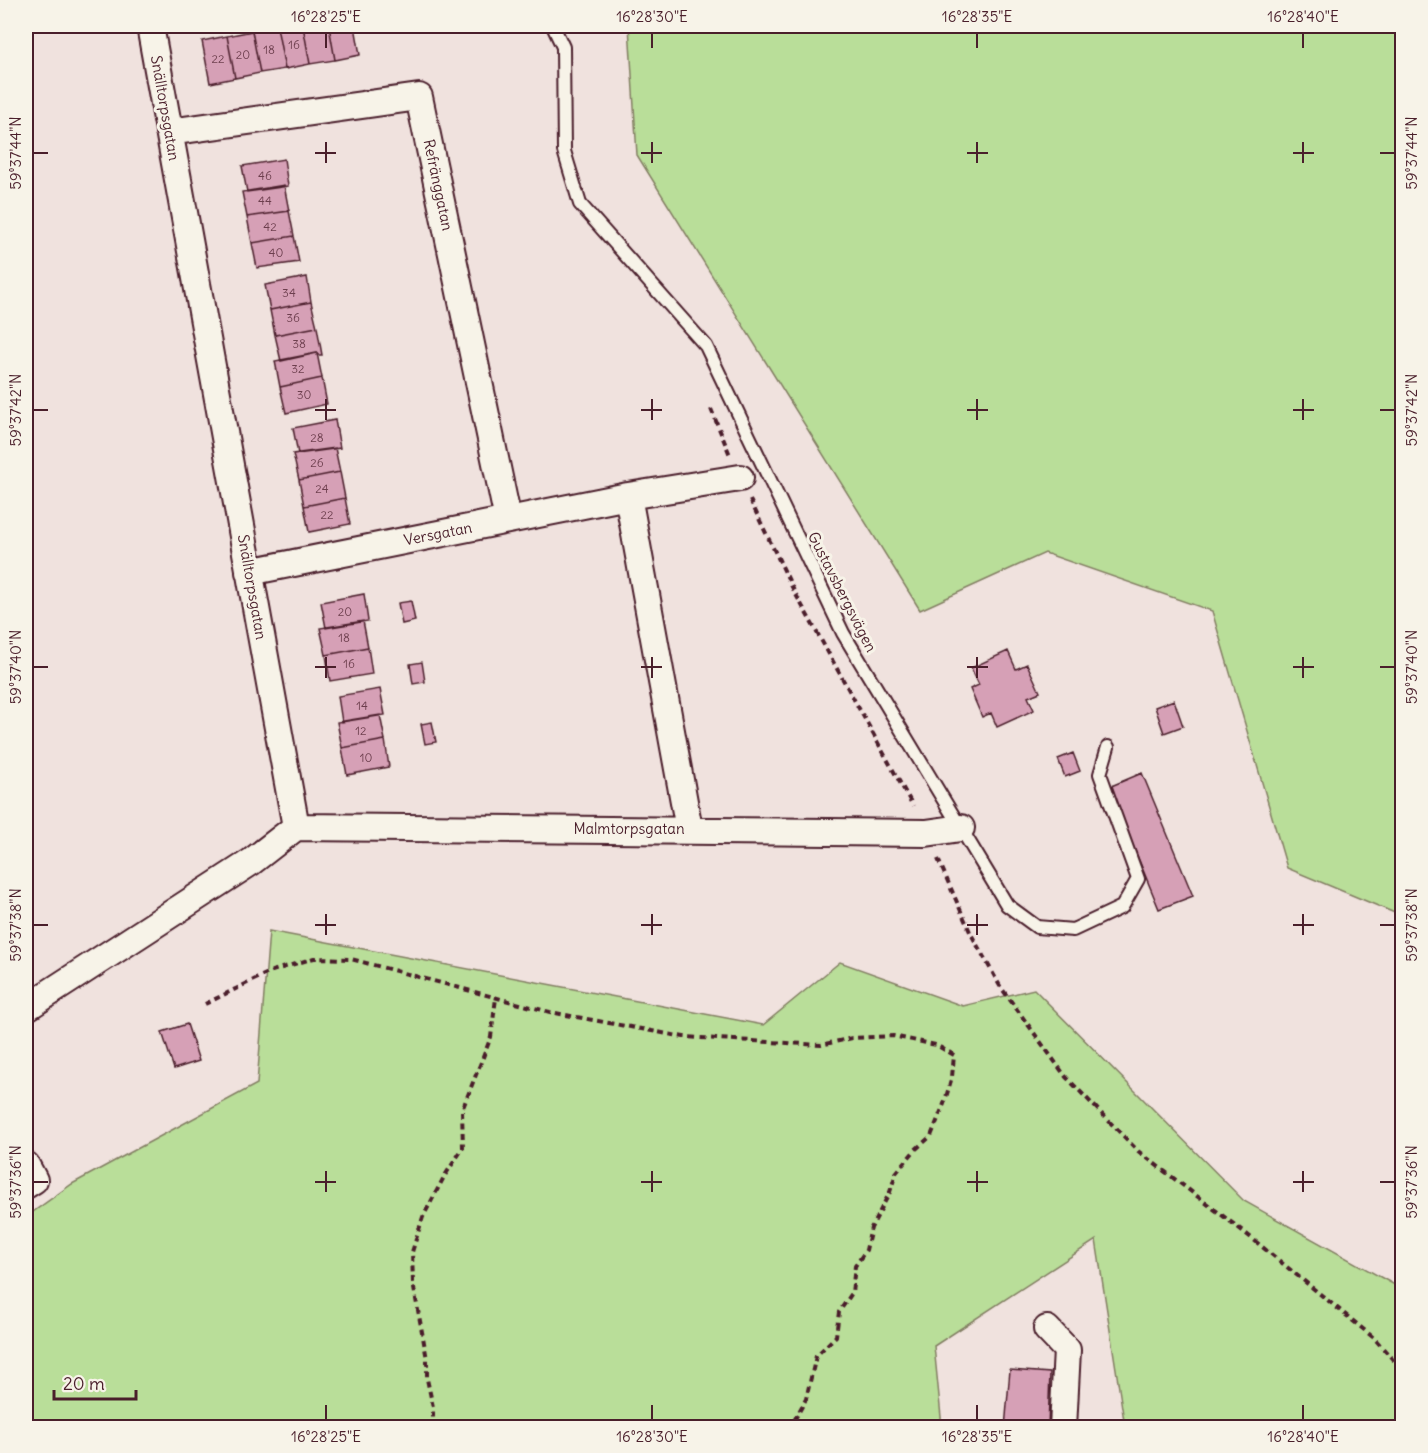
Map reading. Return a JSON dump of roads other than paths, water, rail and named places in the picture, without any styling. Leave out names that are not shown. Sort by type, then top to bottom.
[{"type":"street","name":"Snälltorpsgatan","points":[[150,26],[296,826]]},
{"type":"street","name":"Refränggatan","points":[[169,132],[419,97],[508,520]]},
{"type":"street","name":"Versgatan","points":[[249,572],[628,496],[740,478]]},
{"type":"street","points":[[628,496],[689,829]]},
{"type":"street","name":"Malmtorpsgatan","points":[[296,826],[926,833],[961,828]]},
{"type":"street","points":[[26,1008],[251,862],[296,826]]},
{"type":"street","points":[[26,1165],[34,1179],[26,1185]]},
{"type":"street","points":[[1047,1329],[1067,1350],[1063,1428]]},
{"type":"lane","name":"Gustavsbergsvägen","points":[[553,26],[563,48],[564,151],[580,204],[706,346],[843,633],[1007,905],[1037,927],[1073,930],[1122,907],[1138,879],[1100,774],[1108,747]]}]
